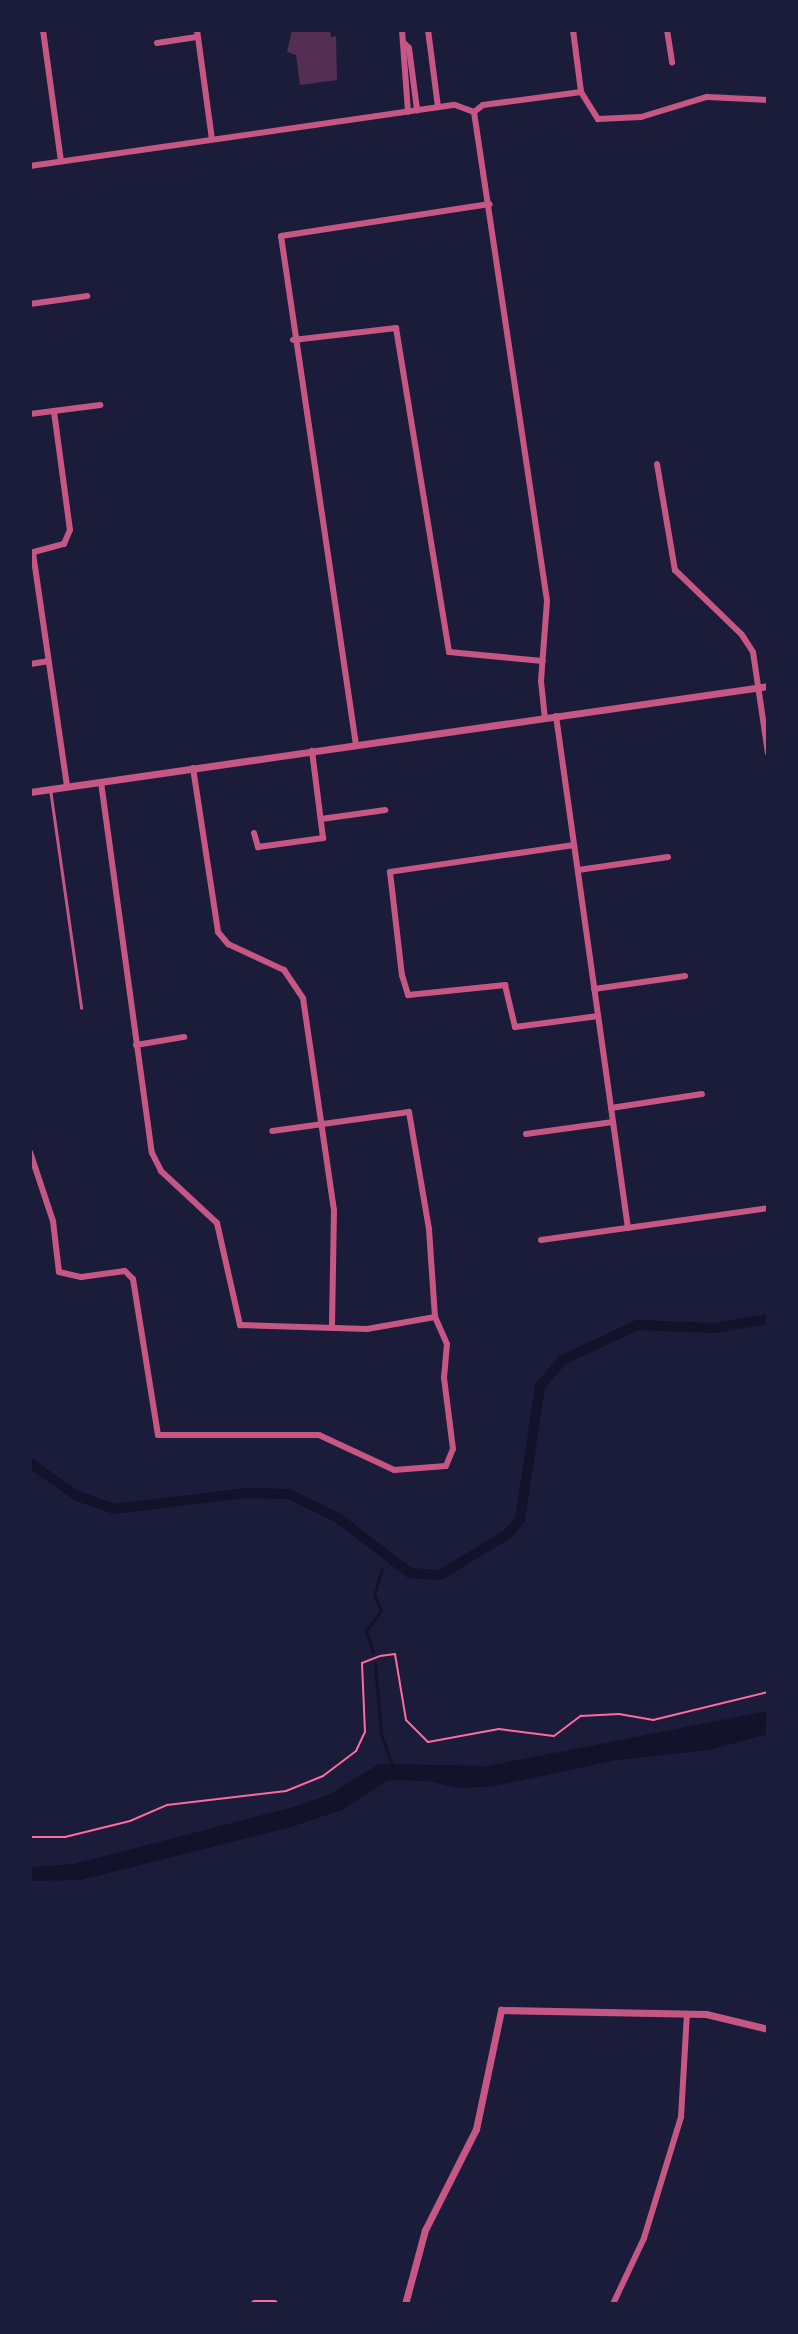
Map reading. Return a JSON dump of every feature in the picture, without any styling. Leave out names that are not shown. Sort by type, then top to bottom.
[{"type":"main road","points":[[255,2304],[274,2304]]},
{"type":"street","points":[[43,30],[61,161]]},
{"type":"street","points":[[402,30],[400,49],[408,112]]},
{"type":"street","points":[[428,30],[438,107]]},
{"type":"street","points":[[573,30],[581,92],[594,116],[609,121],[647,116],[707,97],[768,100]]},
{"type":"street","points":[[672,63],[668,31],[678,30]]},
{"type":"street","points":[[157,43],[197,33],[212,139]]},
{"type":"street","points":[[403,42],[409,48],[417,110]]},
{"type":"street","points":[[474,112],[483,105],[581,92]]},
{"type":"street","points":[[30,166],[438,107],[462,105],[474,112],[547,601],[543,661],[545,718]]},
{"type":"street","points":[[356,745],[293,340],[281,236],[490,204]]},
{"type":"street","points":[[30,304],[87,296]]},
{"type":"street","points":[[293,340],[396,328],[449,652],[543,661]]},
{"type":"street","points":[[30,414],[100,405]]},
{"type":"street","points":[[54,411],[70,522],[64,544],[32,553],[67,787]]},
{"type":"street","points":[[657,464],[675,570],[748,643],[759,688],[768,753]]},
{"type":"street","points":[[30,664],[48,661]]},
{"type":"street","points":[[30,792],[768,686]]},
{"type":"street","points":[[556,716],[628,1228]]},
{"type":"street","points":[[254,833],[258,847],[323,838],[312,751]]},
{"type":"street","points":[[193,768],[218,932],[228,944],[284,970],[300,990],[335,1225],[332,1328]]},
{"type":"street","points":[[101,782],[152,1153],[161,1171],[217,1223],[240,1325],[381,1328],[435,1317]]},
{"type":"street","points":[[321,819],[385,810]]},
{"type":"street","points":[[574,845],[390,872],[408,995],[505,985],[515,1027],[598,1016]]},
{"type":"street","points":[[578,870],[668,857]]},
{"type":"street","points":[[594,989],[685,976]]},
{"type":"street","points":[[136,1045],[184,1037]]},
{"type":"street","points":[[611,1108],[702,1094]]},
{"type":"street","points":[[30,1152],[53,1221],[59,1272],[69,1277],[130,1274],[158,1435],[319,1435],[394,1470],[431,1470],[451,1461],[444,1378],[447,1344],[435,1317],[429,1229],[409,1112],[272,1131]]},
{"type":"street","points":[[526,1134],[613,1122]]},
{"type":"street","points":[[541,1240],[768,1208]]},
{"type":"street","points":[[405,2304],[425,2230],[476,2129],[501,2010],[687,2014],[733,2018],[768,2029]]},
{"type":"street","points":[[613,2304],[644,2238],[681,2117],[687,2014]]},
{"type":"lane","points":[[50,789],[81,1008]]},
{"type":"path","points":[[30,1837],[65,1837],[130,1821],[167,1805],[286,1791],[323,1776],[356,1751],[365,1732],[362,1663],[380,1656],[395,1654],[401,1707],[406,1720],[428,1742],[499,1729],[544,1738],[581,1716],[619,1714],[653,1720],[768,1692]]},
{"type":"shaded area","points":[[768,1711],[768,1734],[709,1750],[616,1760],[495,1786],[459,1788],[428,1781],[388,1780],[342,1810],[288,1828],[81,1880],[30,1881],[30,1867],[74,1864],[294,1807],[330,1794],[379,1764],[488,1766]]},
{"type":"building","points":[[292,30],[330,30],[331,37],[336,36],[337,80],[300,85],[296,55],[287,52]]},
{"type":"waterway","points":[[30,1463],[77,1496],[114,1509],[247,1493],[289,1494],[338,1518],[410,1573],[440,1575],[508,1534],[520,1519],[540,1386],[563,1360],[637,1325],[714,1328],[768,1319]]},
{"type":"waterway","points":[[373,1652],[366,1631],[381,1610],[374,1594],[382,1569]]},
{"type":"waterway","points":[[375,1664],[381,1734],[392,1766]]}]
